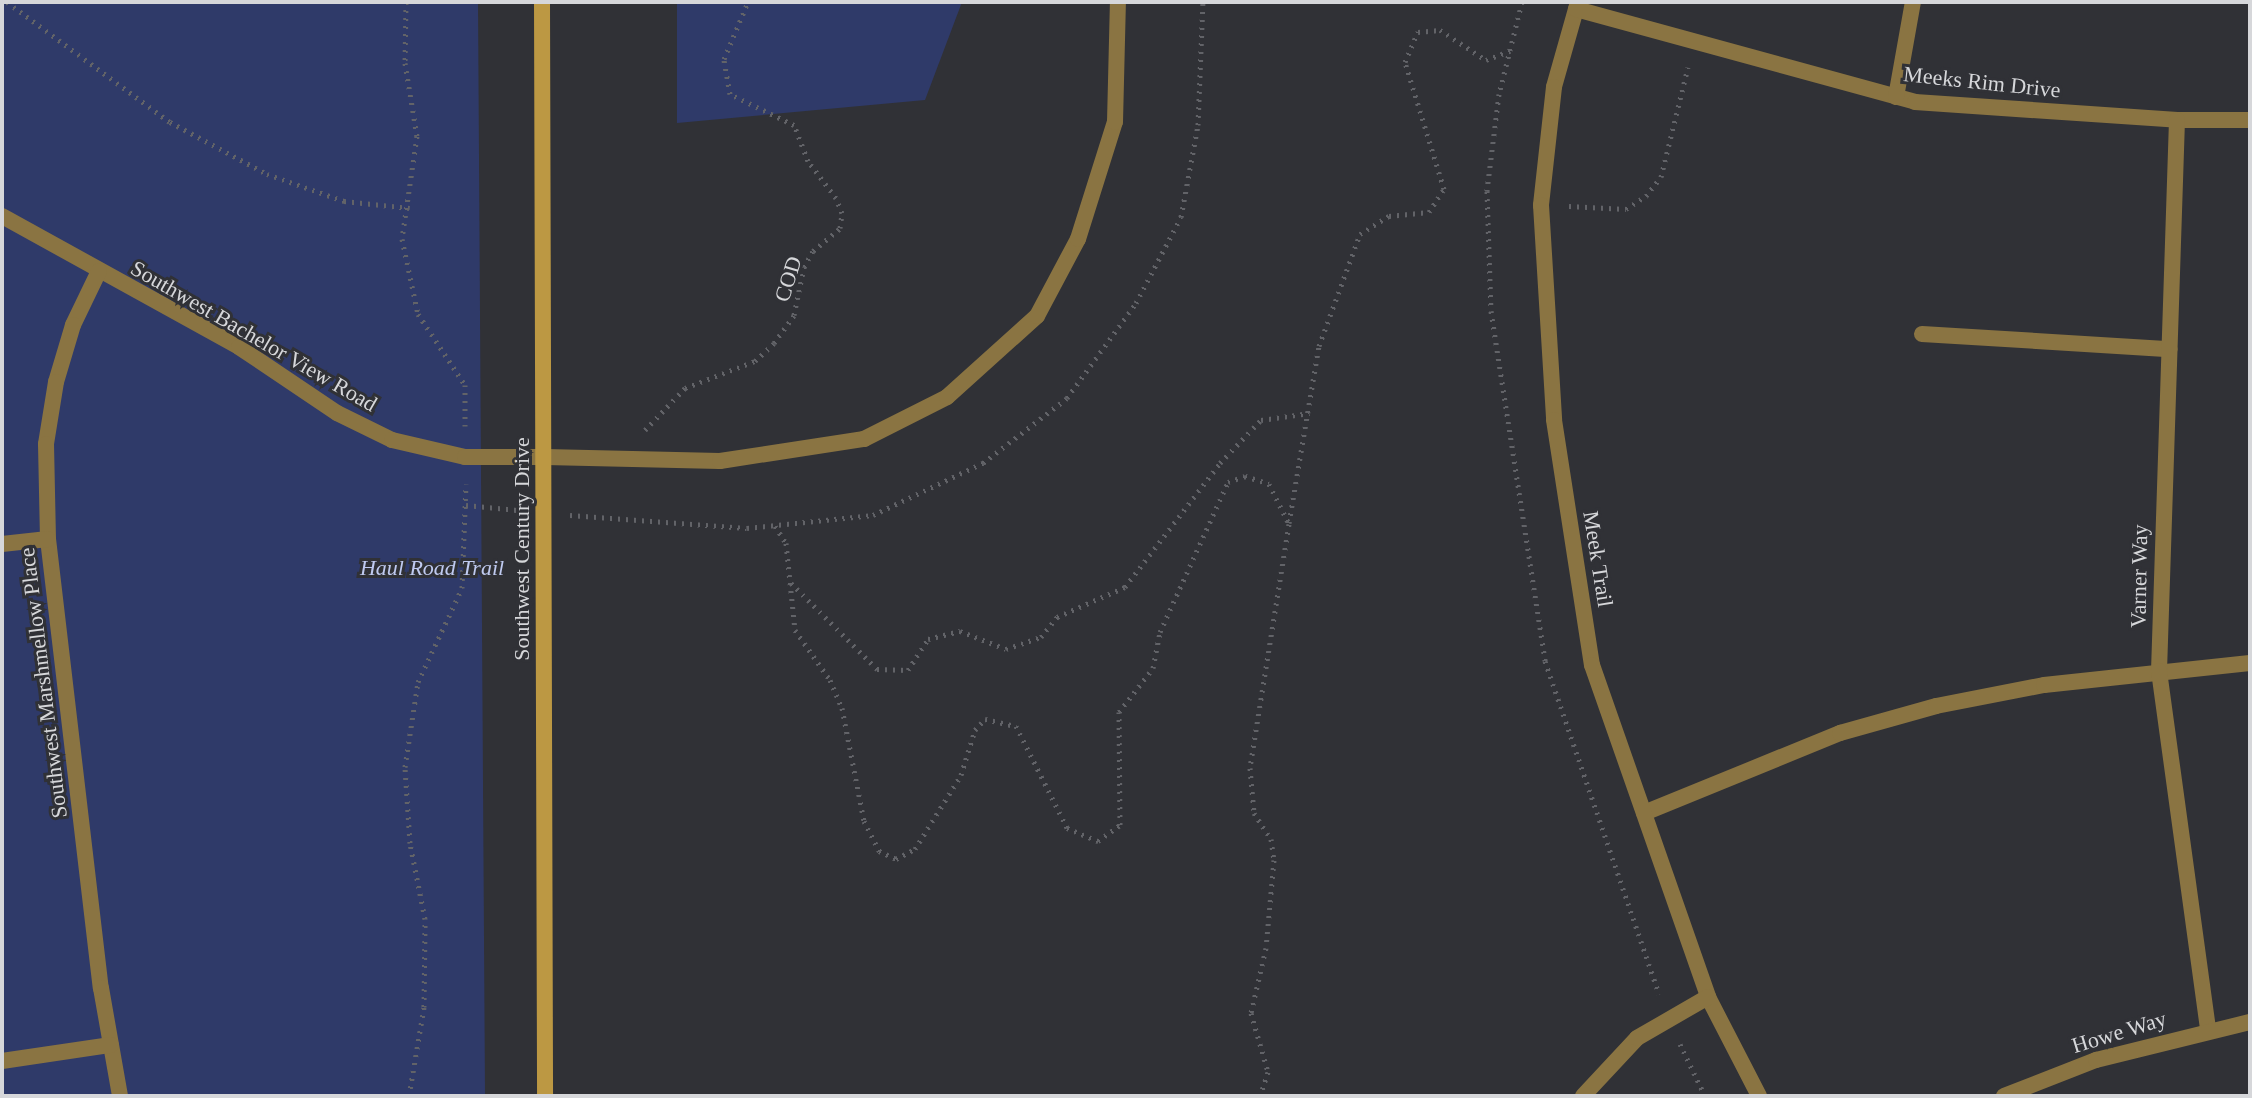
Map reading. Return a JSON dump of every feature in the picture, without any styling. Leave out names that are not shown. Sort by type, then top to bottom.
[{"type":"main road","name":"Southwest Century Drive","points":[[542,2],[545,1096]]},
{"type":"street","name":"Southwest Bachelor View Road","points":[[2,216],[239,347],[337,413],[392,440],[465,457],[626,456],[720,461],[864,439],[947,397],[1037,316],[1078,239],[1115,122],[1118,2]]},
{"type":"street","points":[[1896,97],[1913,2]]},
{"type":"street","name":"Meeks Rim Drive","points":[[1577,6],[1692,43],[1896,97],[2177,120],[2250,120]]},
{"type":"street","name":"Meek Trail","points":[[1577,6],[1554,87],[1541,205],[1554,420],[1592,665],[1708,997],[1759,1096]]},
{"type":"street","name":"Varner Way","points":[[2177,120],[2159,671],[2208,1029]]},
{"type":"street","name":"Southwest Marshmellow Place","points":[[99,271],[73,325],[56,382],[46,444],[48,539],[120,1096]]},
{"type":"street","points":[[1922,334],[2170,349]]},
{"type":"street","points":[[2,544],[48,539]]},
{"type":"street","points":[[1644,813],[1840,733],[1936,706],[2044,685],[2250,663]]},
{"type":"street","points":[[1583,1096],[1637,1038],[1708,997]]},
{"type":"street","name":"Howe Way","points":[[2004,1096],[2096,1060],[2208,1029],[2250,1022]]},
{"type":"street","points":[[2,1061],[111,1045]]},
{"type":"path","points":[[7,2],[170,122],[267,174],[344,201],[410,208]]},
{"type":"path","points":[[406,2],[405,63],[417,136],[410,208],[402,239],[418,314],[465,385],[462,588],[418,682],[405,767],[410,843],[425,919],[424,1007],[409,1096]]},
{"type":"path","name":"COD","points":[[626,456],[685,388],[755,361],[774,343],[794,315],[808,259],[840,228],[836,198],[808,161],[794,125],[730,94],[724,59],[748,2]]},
{"type":"path","points":[[1260,1096],[1268,1072],[1251,1013],[1266,948],[1274,860],[1271,839],[1254,813],[1250,768],[1319,346],[1360,234],[1389,216],[1429,212],[1444,189],[1405,62],[1418,32],[1440,30],[1466,51],[1486,60],[1510,51]]},
{"type":"path","points":[[1541,205],[1626,209],[1646,196],[1661,177],[1671,146],[1692,43]]},
{"type":"path","points":[[791,583],[877,669],[908,670],[928,639],[960,631],[1006,649],[1041,637],[1057,617],[1125,587],[1220,463],[1261,420],[1310,413]]},
{"type":"path","points":[[775,526],[786,543],[795,630],[830,680],[842,708],[864,821],[879,851],[896,859],[915,849],[961,775],[975,730],[985,719],[1016,726],[1067,828],[1098,841],[1120,825],[1119,712],[1145,685],[1160,632],[1228,482],[1245,476],[1269,484],[1289,524]]},
{"type":"green space","name":"Haul Road Trail","points":[[2,2],[478,2],[485,1096],[2,1096]]},
{"type":"green space","points":[[677,2],[962,2],[925,100],[677,123]]}]
